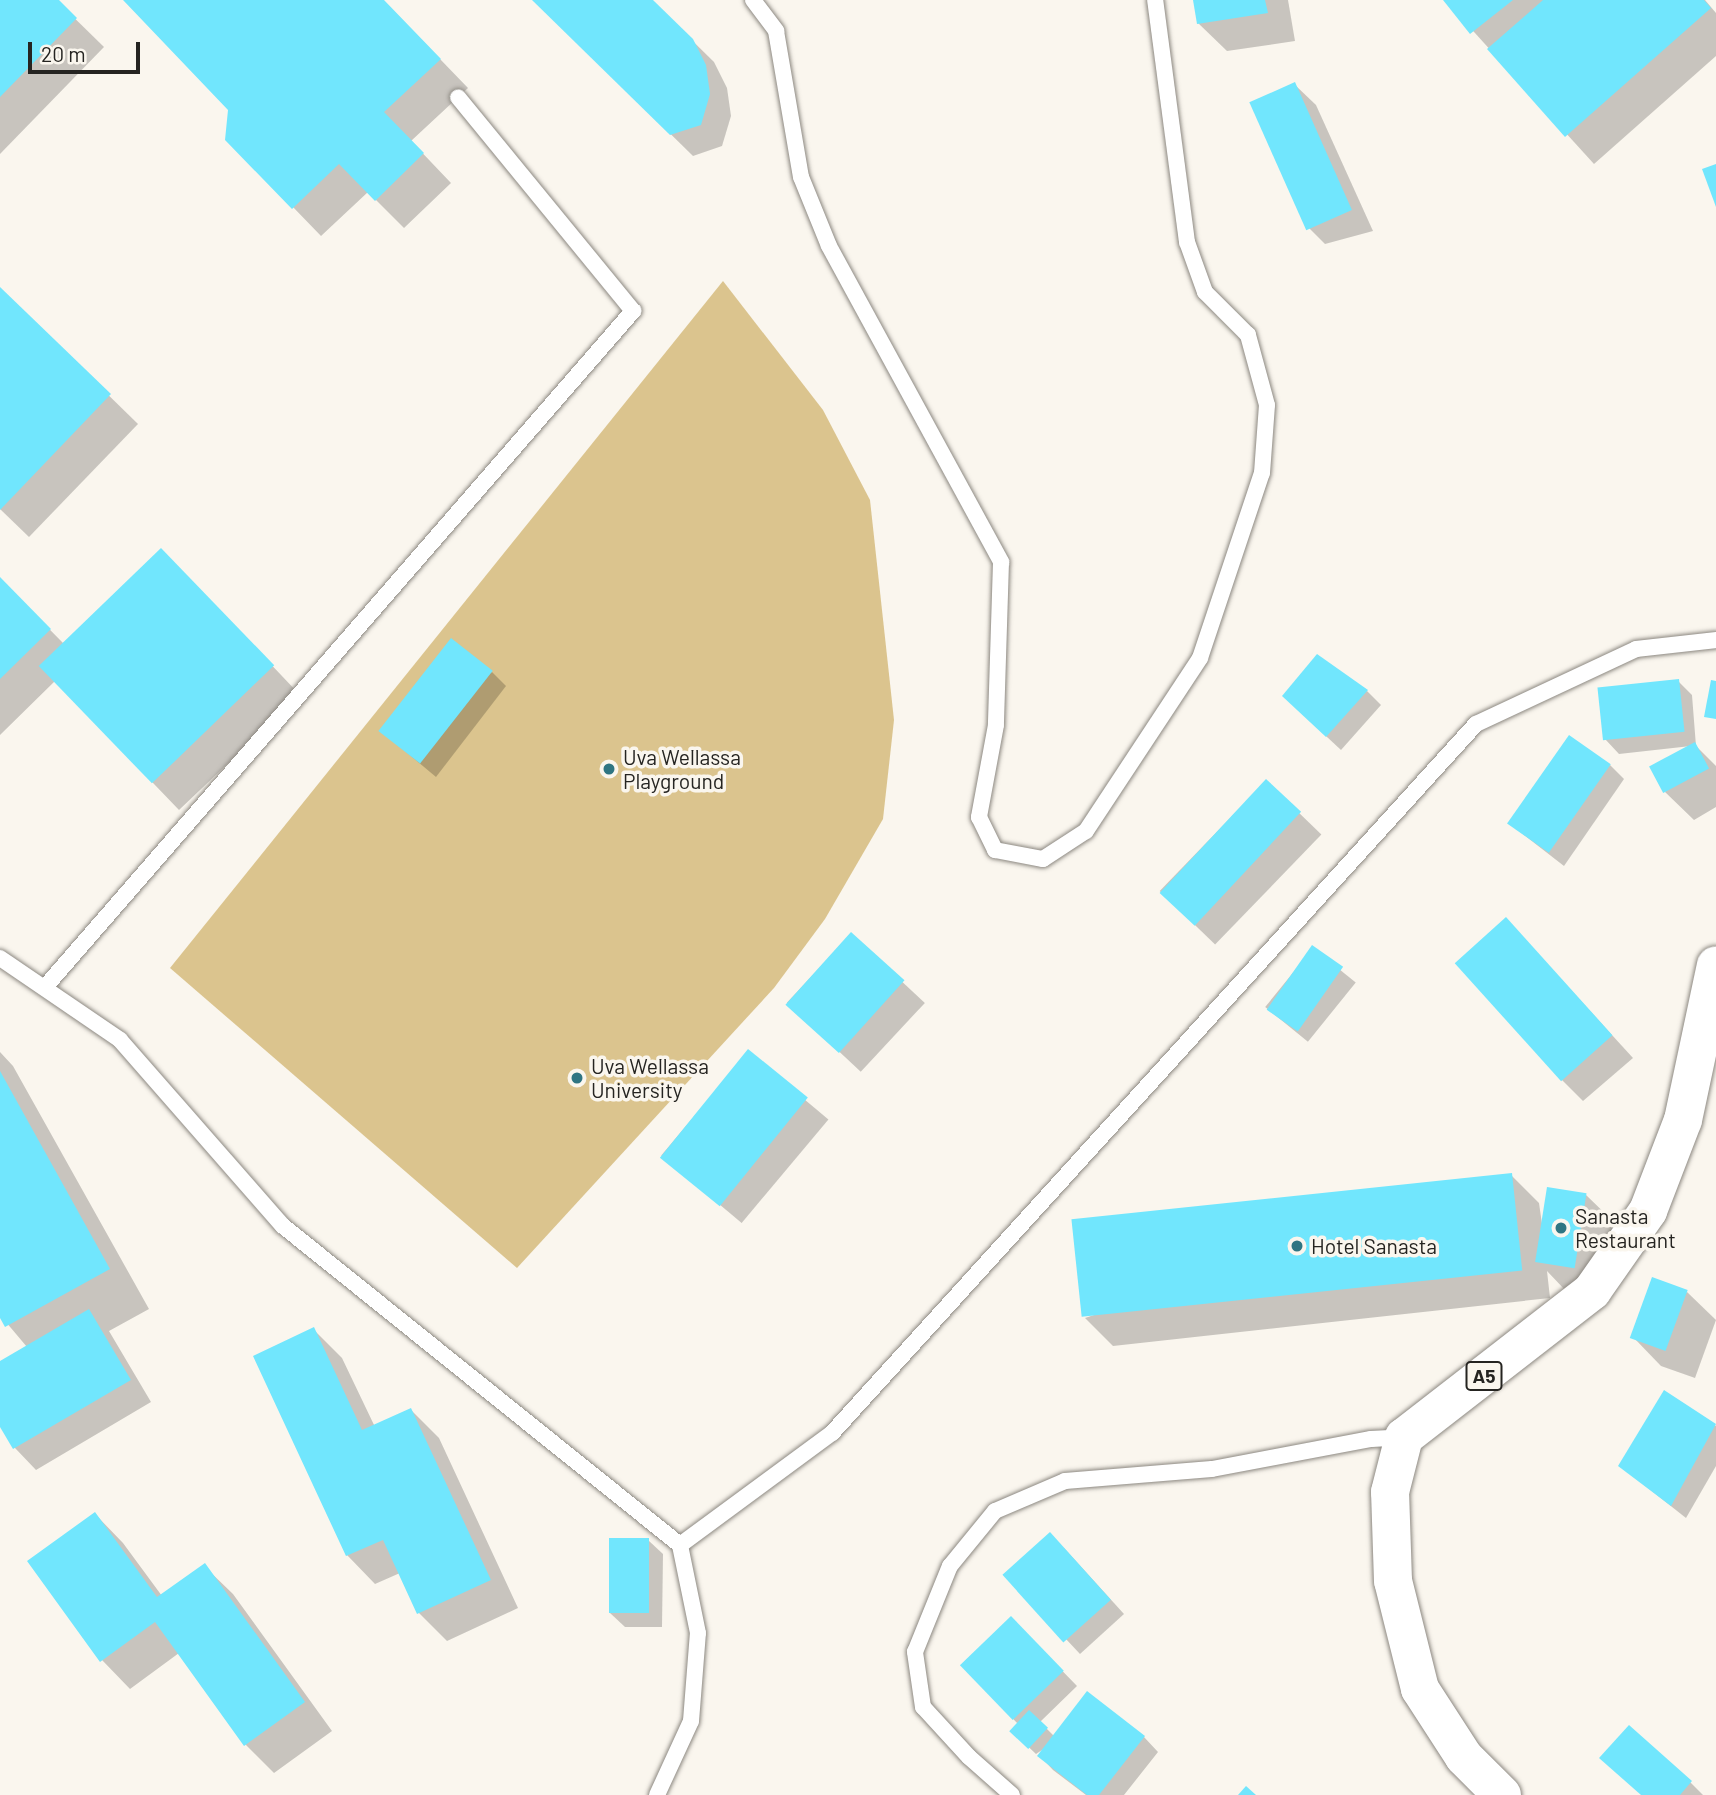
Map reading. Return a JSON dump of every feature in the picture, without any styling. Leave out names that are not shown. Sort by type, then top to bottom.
[{"type":"highway","name":"A5","points":[[1404,1437],[1592,1291],[1648,1211],[1683,1120],[1716,965]]},
{"type":"highway","points":[[1404,1437],[1390,1492],[1393,1581],[1420,1689],[1464,1757],[1502,1795]]},
{"type":"lane","points":[[753,0],[776,31],[801,177],[829,246],[1001,562],[996,725],[979,817],[995,850],[1043,859],[1086,831],[1200,658],[1262,473],[1267,405],[1248,335],[1205,292],[1187,242],[1155,0]]},
{"type":"lane","points":[[46,986],[633,311],[458,97]]},
{"type":"lane","points":[[680,1545],[832,1433],[1476,724],[1636,649],[1716,640]]},
{"type":"lane","points":[[0,957],[46,986],[120,1040],[283,1226],[680,1545],[698,1633],[691,1721],[657,1795]]},
{"type":"lane","points":[[1012,1795],[923,1707],[915,1652],[950,1566],[995,1511],[1065,1481],[1212,1469],[1371,1439],[1404,1437]]},
{"type":"shaded area","name":"Uva Wellassa Playground","points":[[723,281],[823,410],[870,500],[894,720],[883,819],[825,919],[774,988],[517,1268],[170,968]]},
{"type":"building","points":[[0,0],[59,0],[77,18],[0,97]]},
{"type":"building","points":[[123,0],[384,0],[441,59],[384,112],[424,153],[375,201],[339,164],[292,209],[225,140],[228,110]]},
{"type":"building","points":[[532,0],[653,0],[693,39],[706,65],[710,94],[701,125],[670,135]]},
{"type":"building","points":[[1193,0],[1265,0],[1268,13],[1197,24]]},
{"type":"building","points":[[1443,0],[1513,0],[1470,34]]},
{"type":"building","points":[[1543,0],[1704,0],[1711,8],[1565,137],[1487,49]]},
{"type":"building","points":[[1295,82],[1352,210],[1306,230],[1249,102]]},
{"type":"building","points":[[1716,164],[1716,207],[1702,169]]},
{"type":"building","points":[[0,287],[111,394],[0,510]]},
{"type":"building","points":[[161,548],[274,665],[152,783],[39,666]]},
{"type":"building","points":[[0,577],[51,629],[0,679]]},
{"type":"building","points":[[451,638],[493,671],[420,764],[378,731]]},
{"type":"building","points":[[1317,654],[1368,690],[1326,737],[1282,696]]},
{"type":"building","points":[[1679,679],[1685,732],[1603,740],[1597,688]]},
{"type":"building","points":[[1711,680],[1716,681],[1716,719],[1704,717]]},
{"type":"building","points":[[1569,735],[1611,764],[1549,853],[1507,823]]},
{"type":"building","points":[[1695,742],[1709,768],[1663,793],[1649,766]]},
{"type":"building","points":[[1266,779],[1301,812],[1195,926],[1160,893]]},
{"type":"building","points":[[1506,917],[1612,1035],[1561,1081],[1455,963]]},
{"type":"building","points":[[851,932],[905,980],[839,1053],[785,1005]]},
{"type":"building","points":[[1312,945],[1343,967],[1298,1032],[1267,1010]]},
{"type":"building","points":[[748,1049],[808,1097],[720,1206],[660,1158]]},
{"type":"building","points":[[0,1071],[110,1269],[5,1327],[0,1318]]},
{"type":"building","name":"Hotel Sanasta","points":[[1512,1173],[1522,1270],[1082,1317],[1071,1219]]},
{"type":"building","name":"Sanasta Restaurant","points":[[1547,1187],[1587,1193],[1575,1268],[1535,1262]]},
{"type":"building","points":[[1652,1277],[1688,1290],[1665,1351],[1630,1338]]},
{"type":"building","points":[[89,1309],[131,1380],[13,1449],[0,1427],[0,1361]]},
{"type":"building","points":[[314,1327],[362,1430],[411,1408],[491,1580],[417,1614],[383,1540],[346,1556],[253,1356]]},
{"type":"building","points":[[1664,1390],[1716,1424],[1671,1506],[1618,1466]]},
{"type":"building","points":[[95,1512],[157,1597],[205,1563],[305,1702],[244,1746],[155,1622],[100,1662],[27,1561]]},
{"type":"building","points":[[1050,1532],[1111,1600],[1063,1642],[1002,1575]]},
{"type":"building","points":[[609,1538],[649,1538],[649,1613],[609,1613]]},
{"type":"building","points":[[1011,1616],[1064,1671],[1013,1720],[960,1665]]},
{"type":"building","points":[[1087,1691],[1145,1736],[1099,1795],[1087,1795],[1037,1756]]},
{"type":"building","points":[[1029,1710],[1048,1728],[1028,1749],[1009,1731]]},
{"type":"building","points":[[1629,1725],[1692,1781],[1680,1795],[1641,1795],[1599,1758]]},
{"type":"building","points":[[1246,1786],[1256,1795],[1238,1795]]},
{"type":"place","name":"Uva Wellassa Playground","points":[[609,769]]},
{"type":"place","name":"Uva Wellassa University","points":[[577,1078]]},
{"type":"place","name":"Sanasta Restaurant","points":[[1561,1228]]},
{"type":"place","name":"Hotel Sanasta","points":[[1297,1246]]}]
